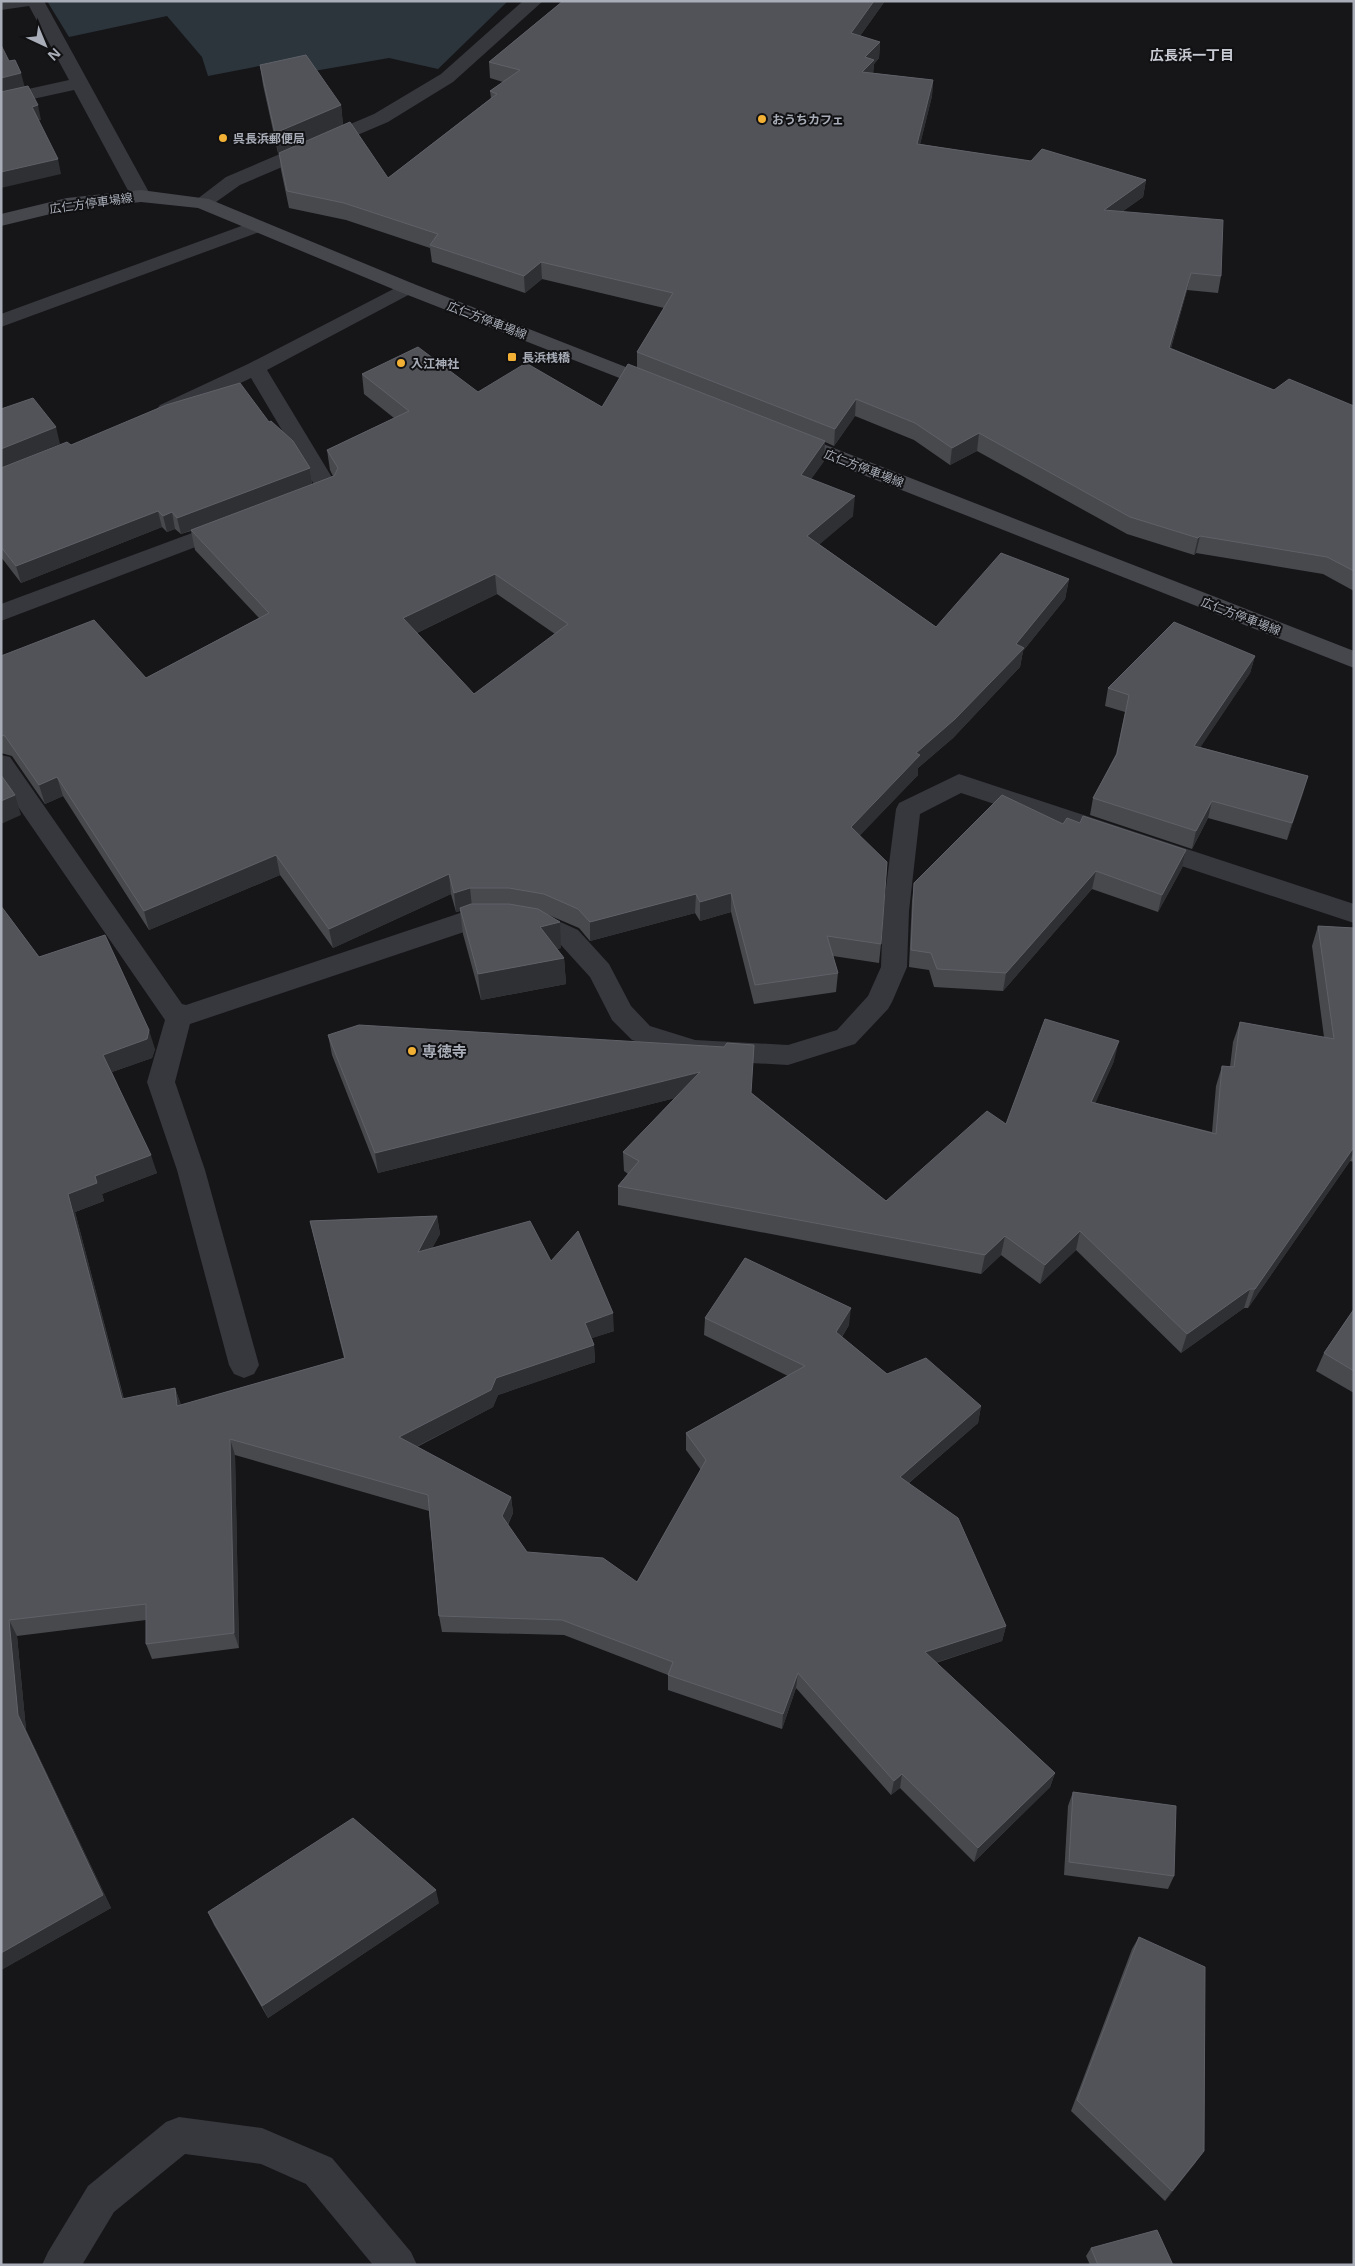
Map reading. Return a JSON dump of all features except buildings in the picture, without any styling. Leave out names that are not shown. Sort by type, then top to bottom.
[{"type":"main road","name":"広仁方停車場線","points":[[1,220],[67,204],[141,196],[202,203],[255,227],[676,394]]},
{"type":"main road","name":"広仁方停車場線","points":[[769,430],[1354,660]]},
{"type":"street","points":[[1,5],[28,1]]},
{"type":"street","points":[[35,1],[141,196]]},
{"type":"street","points":[[202,203],[233,181],[381,118],[431,88],[456,70],[534,1]]},
{"type":"street","points":[[1,101],[81,83]]},
{"type":"street","points":[[1,321],[255,227]]},
{"type":"street","points":[[153,416],[255,368],[407,288]]},
{"type":"street","points":[[255,368],[328,489],[281,507]]},
{"type":"street","points":[[1,613],[244,521]]},
{"type":"street","points":[[1,763],[179,1015]]},
{"type":"street","points":[[179,1015],[472,919],[511,919],[545,925],[569,937],[600,971],[621,1013],[641,1033],[695,1050],[788,1055],[846,1037],[879,1002],[894,967],[896,910],[908,809],[959,783],[1354,914]]},
{"type":"street","points":[[179,1015],[161,1082],[197,1189],[244,1365]]},
{"type":"street","points":[[61,2265],[101,2199],[179,2135],[262,2146],[319,2171],[398,2265]]},
{"type":"shaded area","points":[[47,1],[508,1],[438,69],[389,58],[314,71],[296,59],[208,76],[202,57],[167,16],[69,37]]},
{"type":"place","name":"おうちカフェ","points":[[762,119]]},
{"type":"place","name":"呉長浜郵便局","points":[[223,138]]},
{"type":"place","name":"長浜桟橋","points":[[512,357]]},
{"type":"place","name":"入江神社","points":[[401,363]]},
{"type":"place","name":"専徳寺","points":[[412,1051]]},
{"type":"district","name":"広長浜一丁目","points":[[1192,54]]}]
